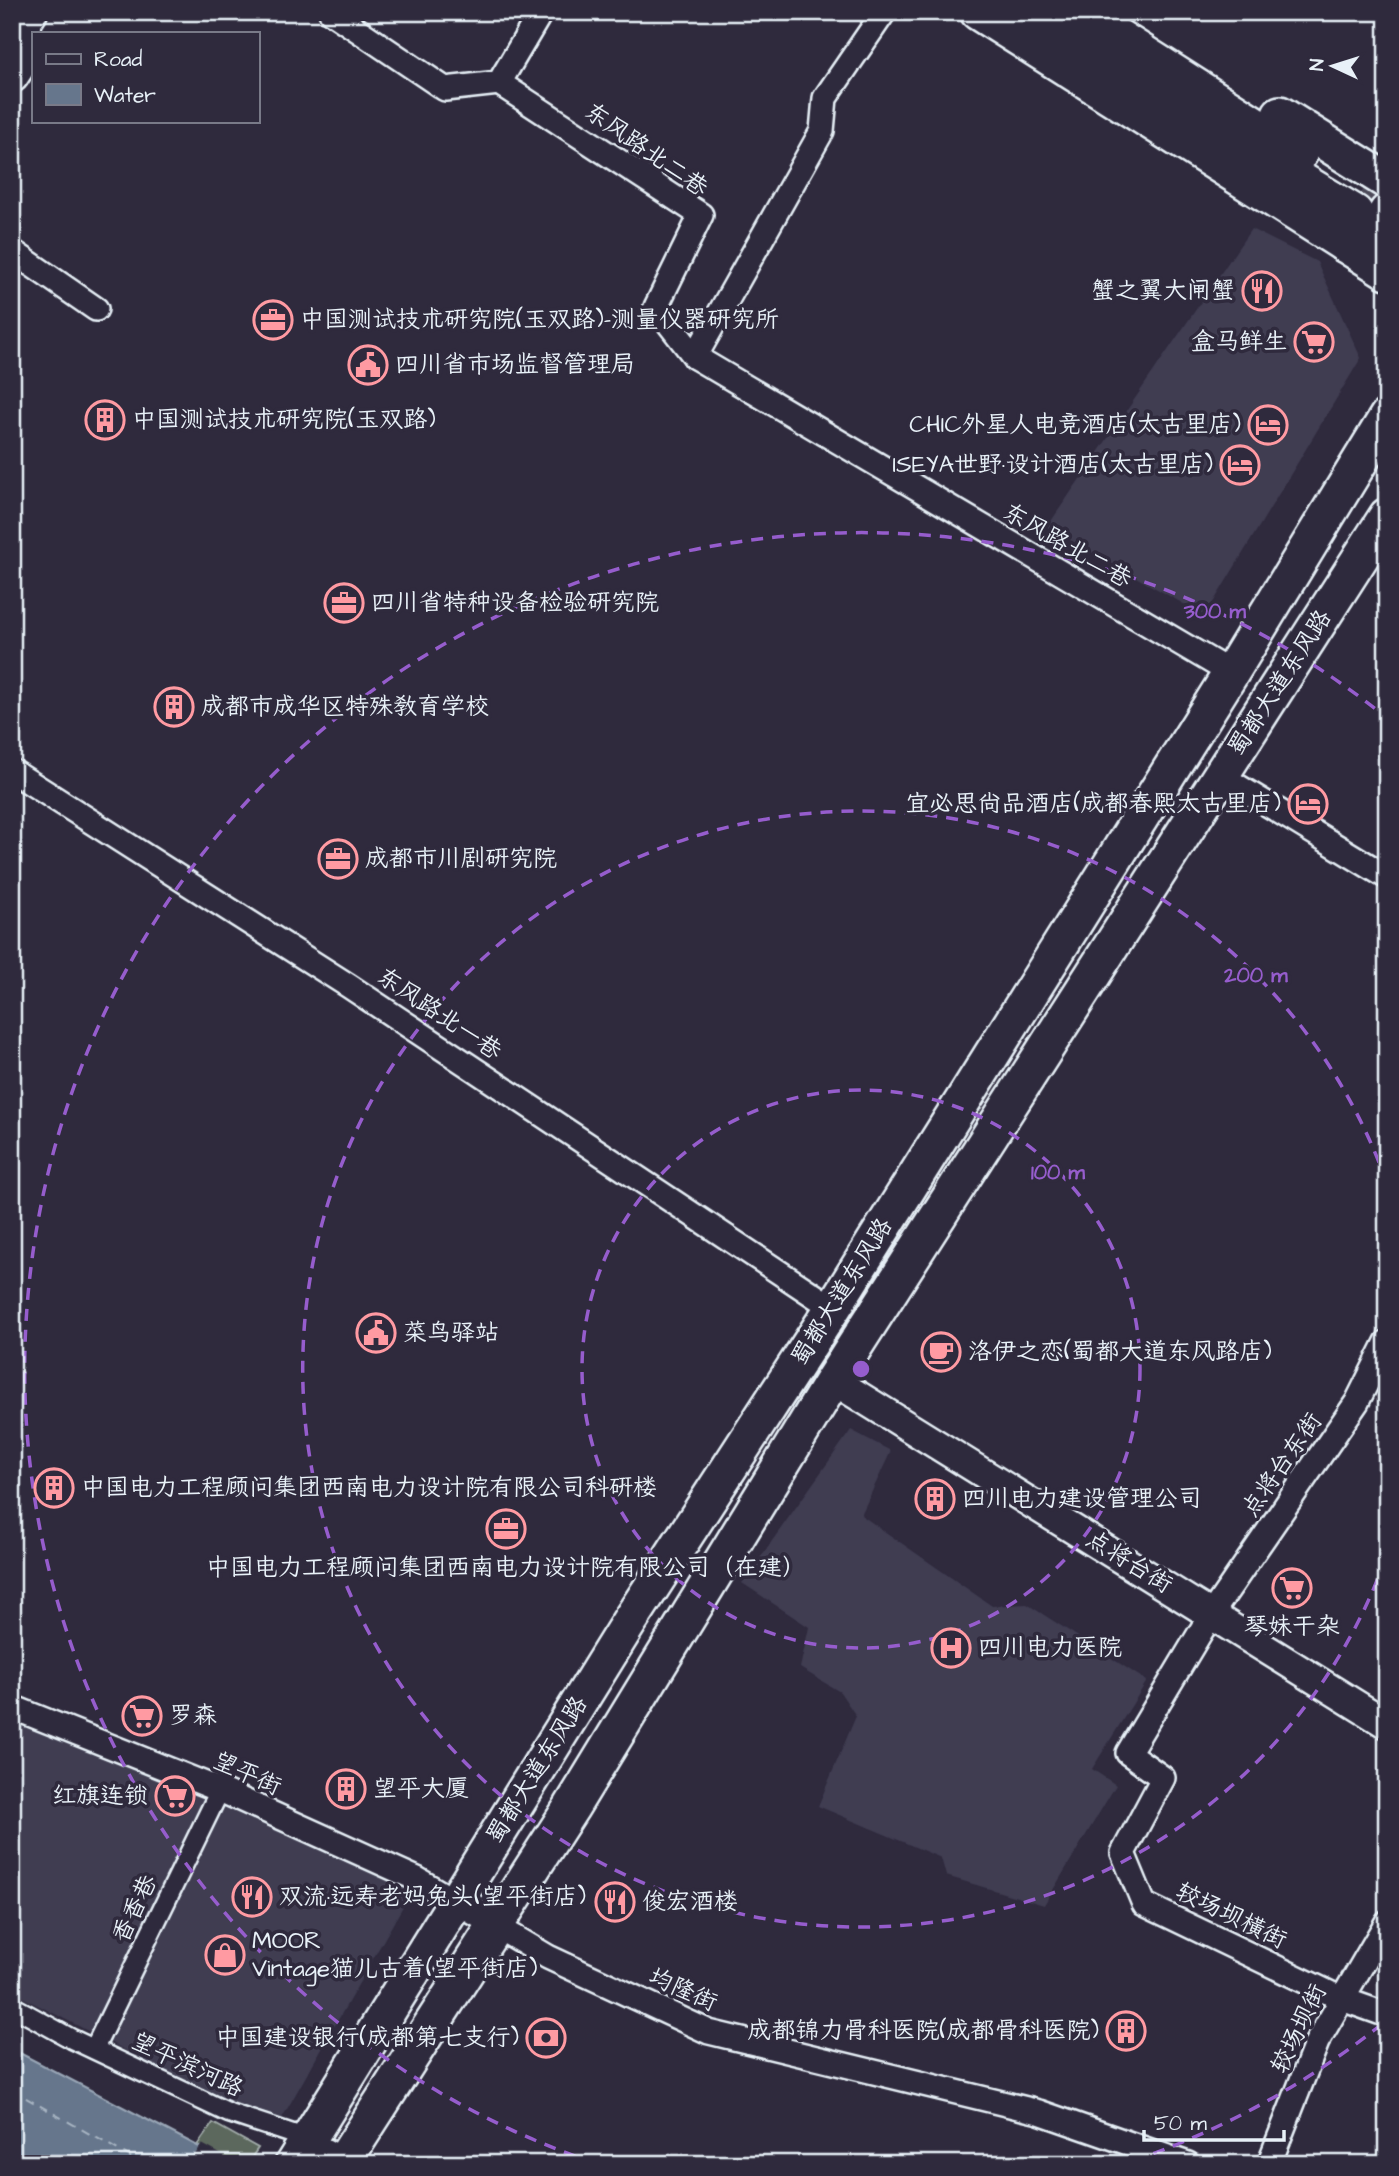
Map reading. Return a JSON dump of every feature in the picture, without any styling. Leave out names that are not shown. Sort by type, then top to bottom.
[{"type":"main road","points":[[12,42],[31,12]]},
{"type":"main road","points":[[41,32],[53,12]]},
{"type":"main road","points":[[978,12],[1371,225]]},
{"type":"main road","points":[[1023,12],[1371,225]]},
{"type":"main road","points":[[1079,12],[1371,225]]},
{"type":"main road","points":[[1117,12],[1371,225],[1387,296]]},
{"type":"main road","points":[[12,76],[32,46]]},
{"type":"main road","name":"蜀都大道东风路","points":[[300,2151],[629,1622],[833,1308],[1231,673],[1387,416]]},
{"type":"main road","name":"蜀都大道东风路","points":[[347,2162],[495,1923],[571,1808],[833,1380],[1387,516]]},
{"type":"street","points":[[331,12],[445,89],[499,83],[541,12]]},
{"type":"street","points":[[695,357],[822,131],[825,98],[884,12]]},
{"type":"street","name":"东风路北二巷","points":[[499,83],[701,215],[656,307],[695,357],[1231,673]]},
{"type":"street","points":[[12,251],[96,309]]},
{"type":"street","name":"东风路北一巷","points":[[12,771],[349,986],[833,1308]]},
{"type":"street","points":[[1221,776],[1387,877]]},
{"type":"street","name":"点将台东街","points":[[1212,1613],[1357,1402],[1387,1342]]},
{"type":"street","name":"点将台街","points":[[833,1380],[1387,1724]]},
{"type":"street","name":"较场坝横街","points":[[1212,1613],[1128,1753],[1163,1778],[1123,1853],[1144,1903],[1342,1999]]},
{"type":"street","name":"望平街","points":[[12,1707],[220,1790],[456,1900]]},
{"type":"street","name":"香香巷","points":[[94,2049],[220,1790]]},
{"type":"street","name":"均隆街","points":[[456,1900],[548,1957],[709,2032],[1039,2112],[1188,2164]]},
{"type":"street","name":"较场坝街","points":[[1269,2164],[1317,2042],[1387,1922]]},
{"type":"street","points":[[1342,1999],[1387,2015]]},
{"type":"street","name":"望平滨河路","points":[[12,2006],[300,2151],[347,2162]]},
{"type":"shaded area","points":[[1251,229],[1317,262],[1361,358],[1205,616],[1047,527]]},
{"type":"shaded area","name":"四川电力医院","points":[[851,1430],[891,1451],[861,1515],[992,1606],[1027,1604],[1147,1681],[1092,1769],[1116,1785],[1044,1905],[946,1876],[941,1858],[818,1806],[856,1716],[840,1692],[800,1668],[809,1627],[742,1583]]},
{"type":"shaded area","points":[[12,1721],[180,1786],[414,1887],[282,2118],[236,2107],[12,1992]]},
{"type":"shaded area","points":[[213,2123],[258,2148],[247,2164],[184,2164]]},
{"type":"water","points":[[12,2049],[232,2164],[15,2164],[12,2162]]},
{"type":"pier","points":[[202,2144],[233,2161],[235,2164],[189,2164]]},
{"type":"ferry route","points":[[12,2090],[143,2164]]},
{"type":"tunnel","points":[[1362,192],[1387,208]]},
{"type":"place","name":"蟹之翼大闸蟹","points":[[1262,291]]},
{"type":"place","name":"中国测试技术研究院(玉双路)-测量仪器研究所","points":[[273,320]]},
{"type":"place","name":"盒马鲜生","points":[[1314,342]]},
{"type":"place","name":"四川省市场监督管理局","points":[[368,365]]},
{"type":"place","name":"中国测试技术研究院(玉双路)","points":[[105,420]]},
{"type":"place","name":"CHIC外星人电竞酒店(太古里店)","points":[[1268,425]]},
{"type":"place","name":"ISEYA世野·设计酒店(太古里店)","points":[[1240,465]]},
{"type":"place","name":"四川省特种设备检验研究院","points":[[344,603]]},
{"type":"place","name":"成都市成华区特殊教育学校","points":[[174,707]]},
{"type":"place","name":"宜必思尚品酒店(成都春熙太古里店)","points":[[1308,804]]},
{"type":"place","name":"成都市川剧研究院","points":[[338,859]]},
{"type":"place","name":"菜鸟驿站","points":[[376,1333]]},
{"type":"place","name":"洛伊之恋(蜀都大道东风路店)","points":[[941,1352]]},
{"type":"place","name":"中国电力工程顾问集团西南电力设计院有限公司科研楼","points":[[54,1488]]},
{"type":"place","name":"四川电力建设管理公司","points":[[935,1499]]},
{"type":"place","name":"中国电力工程顾问集团西南电力设计院有限公司（在建）","points":[[506,1529]]},
{"type":"place","name":"琴妹干杂","points":[[1292,1588]]},
{"type":"place","name":"四川电力医院","points":[[951,1648]]},
{"type":"place","name":"罗森","points":[[142,1716]]},
{"type":"place","name":"望平大厦","points":[[346,1789]]},
{"type":"place","name":"红旗连锁","points":[[175,1796]]},
{"type":"place","name":"双流·远寿老妈兔头(望平街店)","points":[[252,1897]]},
{"type":"place","name":"俊宏酒楼","points":[[615,1902]]},
{"type":"place","name":"MOOR Vintage猫儿古着(望平街店)","points":[[225,1955]]},
{"type":"place","name":"成都锦力骨科医院(成都骨科医院)","points":[[1126,2031]]},
{"type":"place","name":"中国建设银行(成都第七支行)","points":[[546,2038]]}]
